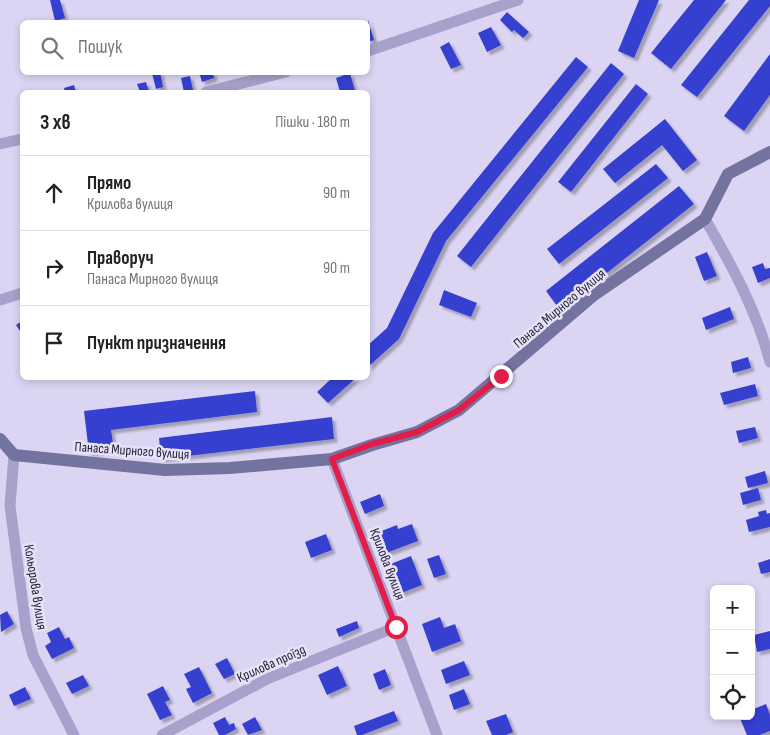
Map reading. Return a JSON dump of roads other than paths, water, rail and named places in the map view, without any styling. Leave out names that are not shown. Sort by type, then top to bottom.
[{"type":"street","points":[[370,50],[518,0]]},
{"type":"street","points":[[214,90],[274,75]]},
{"type":"street","points":[[0,144],[20,139]]},
{"type":"street","name":"Панаса Мирного вулиця","points":[[14,455],[165,470],[230,468],[332,459],[372,444],[417,432],[459,410],[594,295],[705,219],[728,174],[770,152]]},
{"type":"street","points":[[705,219],[734,268],[766,346],[770,362]]},
{"type":"street","points":[[0,300],[20,294]]},
{"type":"street","points":[[0,439],[14,455]]},
{"type":"street","name":"Кольорова вулиця","points":[[14,455],[10,506],[26,628],[33,655],[74,735]]},
{"type":"street","name":"Крилова вулиця","points":[[332,459],[437,735]]},
{"type":"street","name":"Крилова проїзд","points":[[162,735],[267,679],[396,627]]}]
